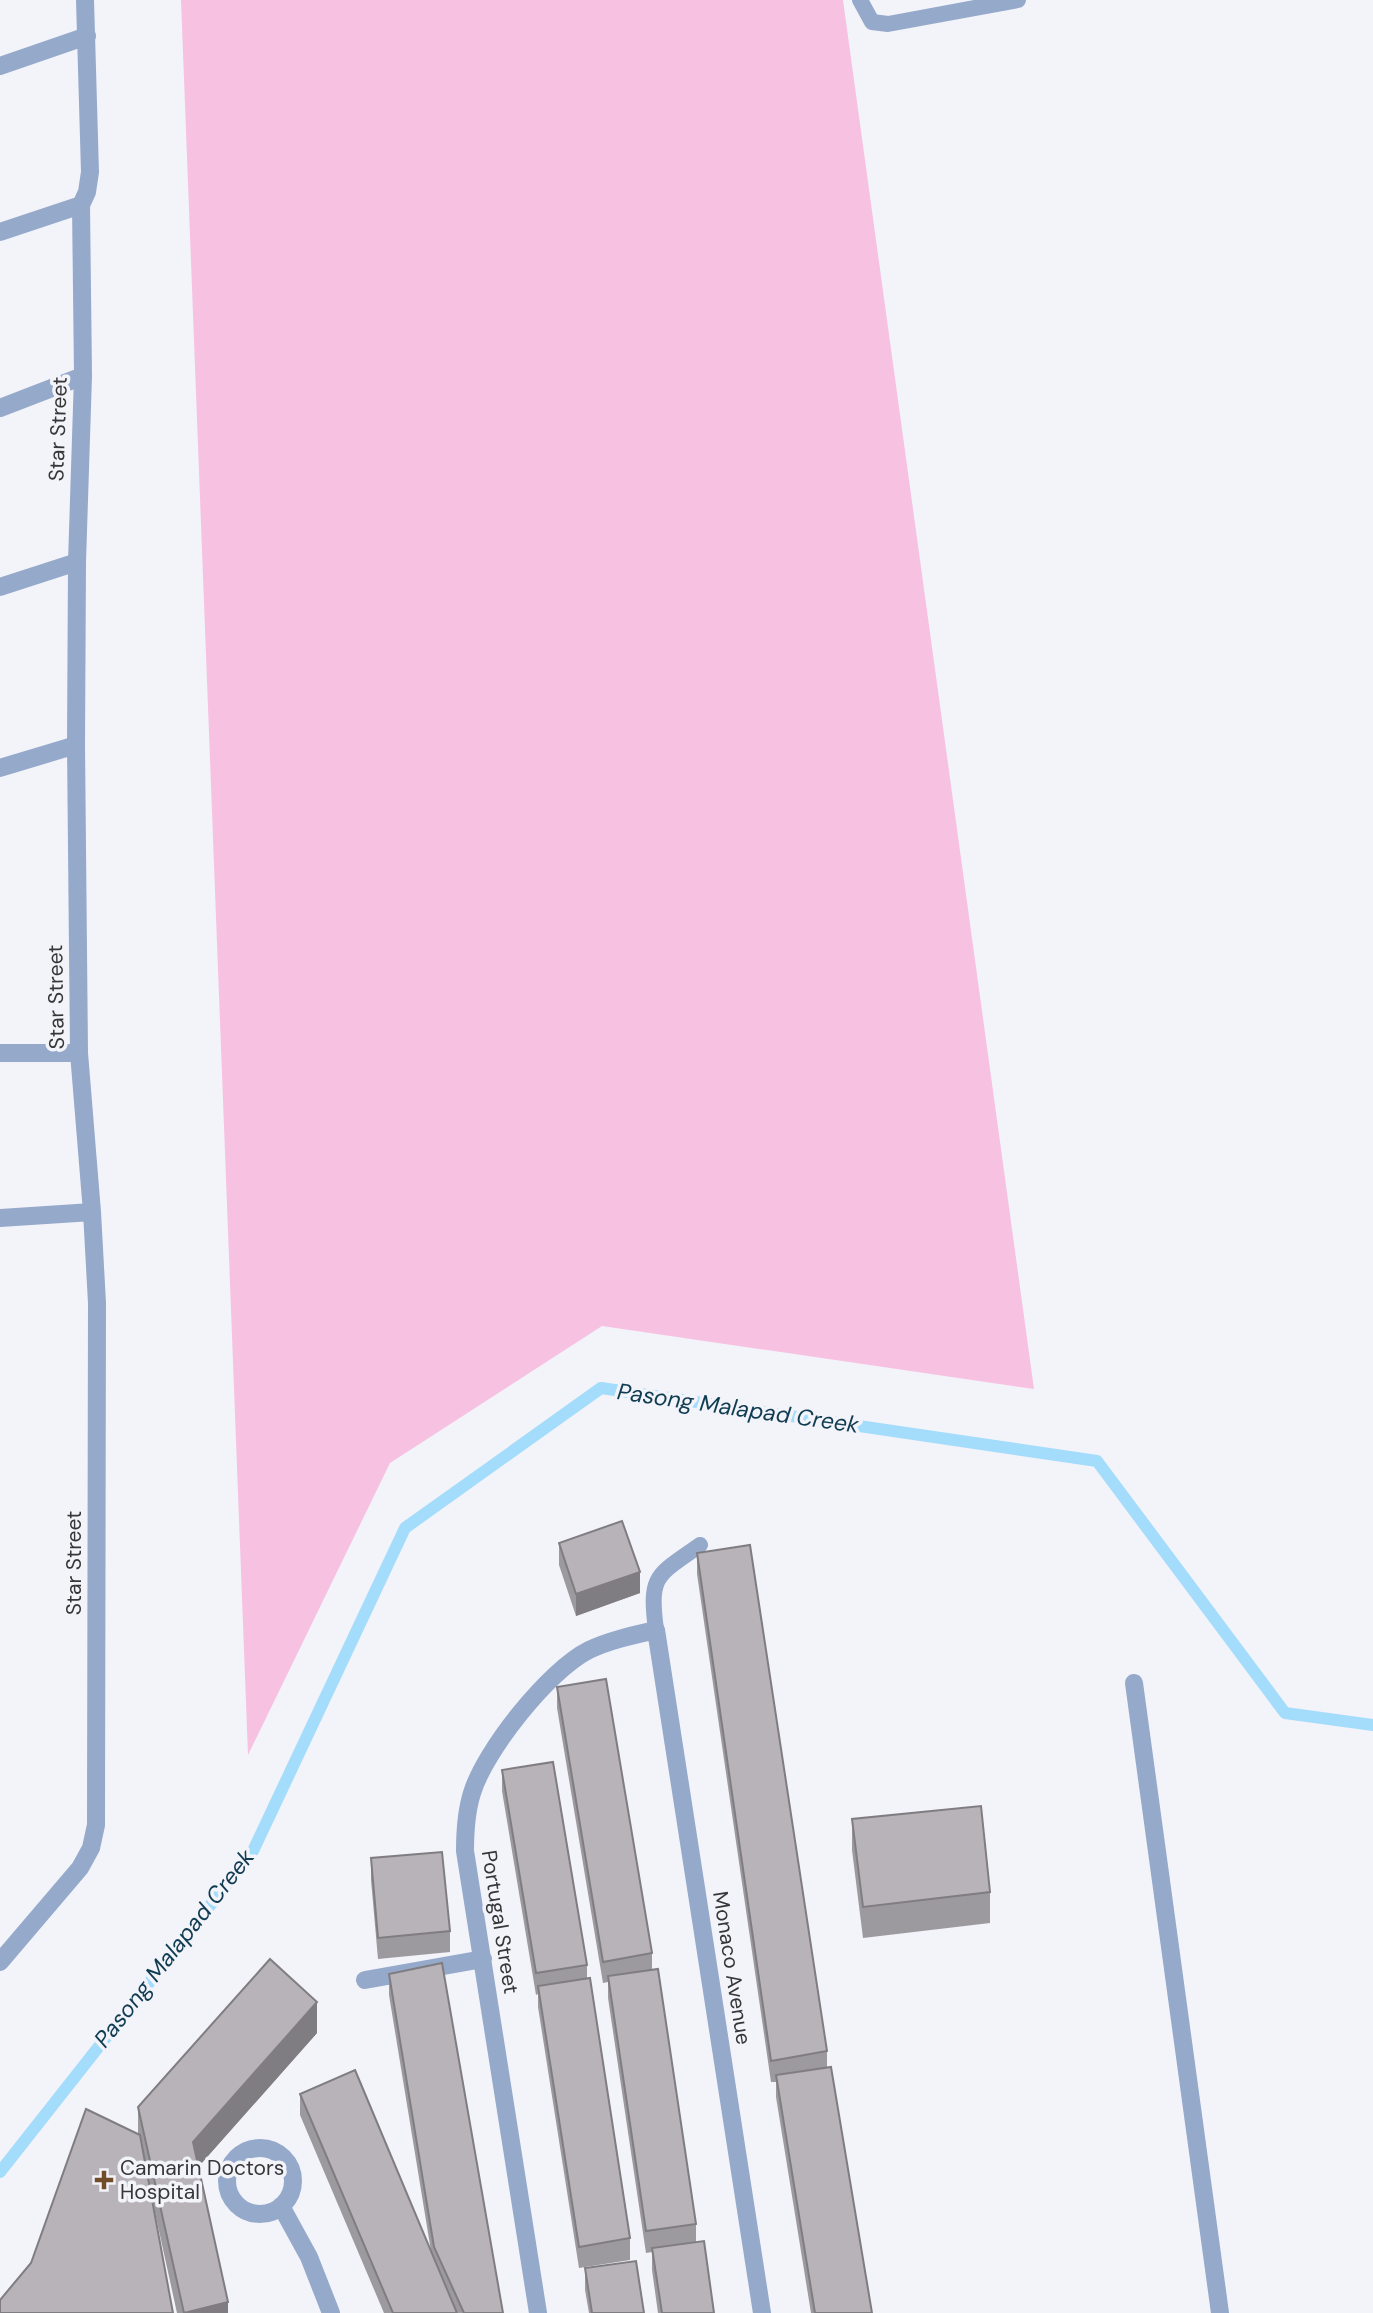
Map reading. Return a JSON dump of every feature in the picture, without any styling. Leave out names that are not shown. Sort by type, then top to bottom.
[{"type":"street","name":"Star Street","points":[[0,1962],[80,1868],[91,1848],[96,1825],[97,1303],[79,1053],[76,746],[77,562],[83,376],[80,205],[87,192],[90,172],[85,0]]},
{"type":"street","points":[[0,65],[87,36]]},
{"type":"street","points":[[0,232],[80,205]]},
{"type":"street","points":[[0,408],[83,376]]},
{"type":"street","points":[[0,587],[77,562]]},
{"type":"street","points":[[0,768],[76,746]]},
{"type":"street","points":[[0,1053],[79,1053]]},
{"type":"street","points":[[0,1217],[92,1212]]},
{"type":"street","name":"Portugal Street","points":[[538,2313],[465,1851],[466,1820],[473,1790],[490,1756],[540,1689],[589,1650],[656,1630]]},
{"type":"street","name":"Monaco Avenue","points":[[656,1630],[762,2313]]},
{"type":"street","points":[[1134,1683],[1220,2313]]},
{"type":"street","points":[[365,1980],[482,1958]]},
{"type":"street","points":[[282,2206],[309,2258],[331,2313]]},
{"type":"lane","points":[[860,0],[872,22],[888,24],[1018,0]]},
{"type":"lane","points":[[656,1630],[653,1588],[658,1578],[700,1545]]},
{"type":"shaded area","points":[[181,0],[843,0],[1034,1389],[602,1326],[390,1463],[248,1755]]},
{"type":"building","points":[[622,1521],[640,1572],[576,1594],[559,1543]]},
{"type":"building","points":[[750,1545],[827,2051],[771,2061],[697,1553]]},
{"type":"building","points":[[606,1679],[652,1953],[603,1962],[557,1687]]},
{"type":"building","points":[[553,1762],[587,1965],[536,1973],[502,1770]]},
{"type":"building","points":[[981,1806],[990,1892],[863,1907],[852,1819]]},
{"type":"building","points":[[442,1852],[450,1931],[378,1938],[371,1858]]},
{"type":"building","points":[[270,1959],[317,2002],[193,2142],[228,2302],[184,2313],[138,2107]]},
{"type":"building","points":[[442,1963],[503,2313],[464,2313],[434,2247],[389,1974]]},
{"type":"building","points":[[658,1969],[696,2224],[646,2231],[608,1976]]},
{"type":"building","points":[[590,1978],[630,2238],[579,2247],[538,1986]]},
{"type":"building","points":[[831,2067],[872,2313],[815,2313],[776,2075]]},
{"type":"building","points":[[355,2070],[457,2313],[393,2313],[300,2094]]},
{"type":"building","name":"Camarin Doctors Hospital","points":[[86,2109],[140,2135],[173,2313],[0,2313],[0,2300],[31,2263]]},
{"type":"building","points":[[704,2241],[714,2313],[662,2313],[652,2248]]},
{"type":"building","points":[[636,2261],[644,2313],[592,2313],[585,2268]]},
{"type":"waterway","name":"Pasong Malapad Creek","points":[[0,2172],[253,1851],[405,1528],[601,1388],[1097,1461],[1285,1713],[1373,1725]]},
{"type":"place","name":"Camarin Doctors Hospital","points":[[104,2180]]}]
